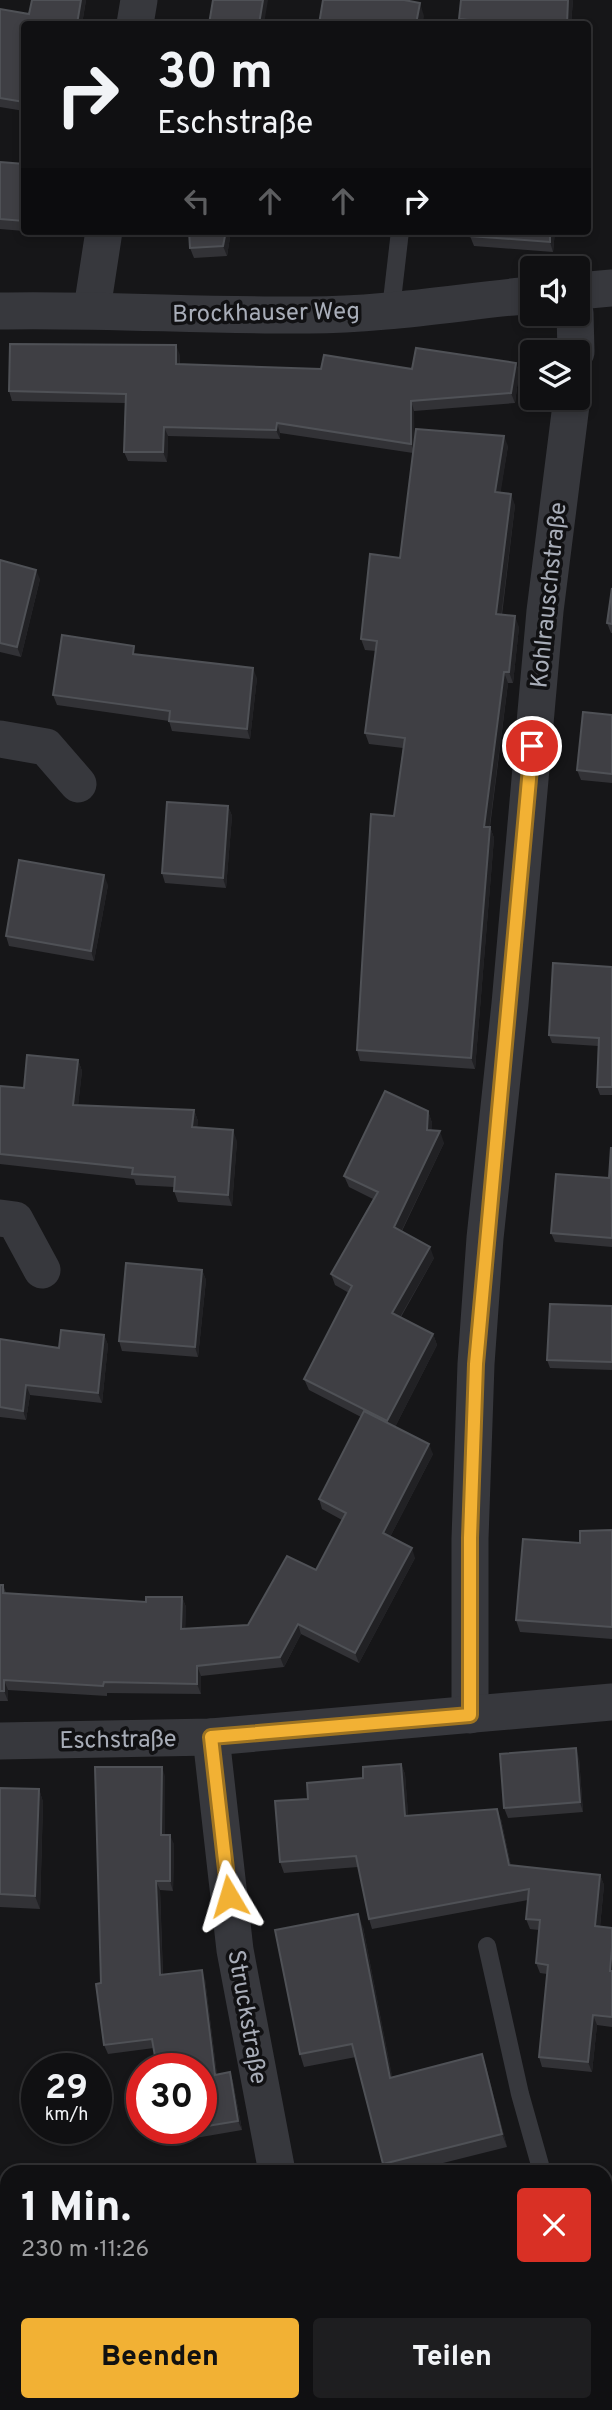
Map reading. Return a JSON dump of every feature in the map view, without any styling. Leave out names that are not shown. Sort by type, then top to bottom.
[{"type":"street","points":[[136,21],[139,0]]},
{"type":"street","points":[[92,309],[103,235]]},
{"type":"street","points":[[590,290],[612,288]]},
{"type":"street","name":"Brockhauser Weg","points":[[0,311],[92,309],[181,314],[312,315],[520,296]]},
{"type":"street","name":"Kohlrauschstraße","points":[[470,1715],[470,1525],[476,1364],[485,1238],[510,1004],[545,611],[570,410]]},
{"type":"street","points":[[0,739],[46,747],[78,784]]},
{"type":"street","points":[[0,1218],[15,1220],[42,1270]]},
{"type":"street","name":"Eschstraße","points":[[0,1741],[211,1737],[612,1702]]},
{"type":"street","name":"Struckstraße","points":[[211,1737],[235,1950],[276,2165]]},
{"type":"lane","points":[[391,309],[400,235]]},
{"type":"lane","points":[[487,1946],[520,2094],[540,2165]]},
{"type":"building","points":[[32,0],[81,0],[78,21],[21,21],[21,102],[0,98],[0,9],[29,14]]},
{"type":"building","points":[[213,0],[263,0],[260,21],[210,21]]},
{"type":"building","points":[[323,0],[404,0],[420,3],[417,21],[320,21]]},
{"type":"building","points":[[461,0],[568,0],[567,21],[459,19]]},
{"type":"building","points":[[0,162],[21,164],[21,221],[0,219]]},
{"type":"building","points":[[189,235],[225,235],[223,246],[190,248]]},
{"type":"building","points":[[550,235],[550,242],[470,236]]},
{"type":"building","points":[[10,344],[176,345],[176,364],[321,369],[324,355],[412,369],[416,348],[516,363],[511,393],[411,401],[411,444],[277,423],[276,430],[164,427],[163,452],[124,452],[126,394],[9,391]]},
{"type":"building","points":[[416,429],[504,436],[495,492],[511,494],[496,614],[515,616],[509,672],[504,672],[484,827],[490,827],[471,1058],[357,1050],[371,814],[394,816],[405,738],[365,733],[377,641],[361,639],[370,554],[400,558]]},
{"type":"building","points":[[0,560],[36,570],[17,647],[0,643]]},
{"type":"building","points":[[612,588],[612,624],[607,623]]},
{"type":"building","points":[[62,635],[134,646],[133,654],[253,668],[247,729],[169,721],[170,711],[53,695]]},
{"type":"building","points":[[583,712],[612,715],[612,774],[577,770]]},
{"type":"building","points":[[167,802],[228,806],[223,878],[162,873]]},
{"type":"building","points":[[19,860],[104,875],[91,951],[6,936]]},
{"type":"building","points":[[553,963],[612,967],[612,1087],[597,1087],[599,1038],[549,1035]]},
{"type":"building","points":[[27,1055],[78,1060],[73,1105],[194,1110],[192,1127],[233,1130],[228,1195],[174,1191],[175,1177],[132,1174],[133,1168],[0,1154],[0,1086],[24,1088]]},
{"type":"building","points":[[385,1091],[428,1111],[427,1130],[440,1131],[394,1227],[430,1247],[392,1313],[433,1334],[387,1421],[304,1379],[352,1286],[331,1274],[378,1192],[344,1176]]},
{"type":"building","points":[[611,1147],[612,1238],[551,1233],[556,1174],[609,1178]]},
{"type":"building","points":[[126,1263],[202,1270],[195,1347],[119,1341]]},
{"type":"building","points":[[550,1304],[612,1306],[612,1362],[547,1360]]},
{"type":"building","points":[[61,1330],[104,1335],[98,1393],[26,1385],[23,1411],[0,1407],[0,1339],[59,1348]]},
{"type":"building","points":[[364,1411],[429,1444],[383,1533],[412,1548],[355,1653],[298,1624],[280,1657],[197,1666],[197,1684],[104,1682],[103,1686],[4,1680],[4,1691],[0,1691],[0,1585],[3,1585],[3,1593],[146,1602],[146,1597],[182,1597],[181,1629],[248,1625],[287,1556],[316,1570],[346,1513],[319,1499]]},
{"type":"building","points":[[612,1530],[612,1627],[516,1620],[523,1539],[580,1543],[580,1531]]},
{"type":"building","points":[[576,1748],[580,1802],[504,1808],[500,1754]]},
{"type":"building","points":[[401,1764],[405,1816],[497,1809],[509,1865],[600,1875],[595,1926],[612,1928],[612,2017],[593,2015],[588,2062],[539,2057],[548,1965],[536,1963],[540,1920],[526,1919],[529,1889],[369,1919],[356,1856],[280,1862],[275,1801],[308,1799],[307,1783],[363,1778],[363,1767]]},
{"type":"building","points":[[95,1767],[162,1767],[161,1835],[170,1835],[170,1881],[156,1881],[160,1975],[202,1970],[212,2053],[154,2053],[152,2039],[104,2045],[96,1984],[101,1983]]},
{"type":"building","points":[[0,1788],[39,1789],[35,1896],[0,1894]]},
{"type":"building","points":[[358,1914],[390,2078],[482,2054],[502,2134],[383,2164],[352,2044],[300,2054],[275,1930]]},
{"type":"building","points":[[230,2072],[238,2121],[217,2124],[217,2075]]},
{"type":"route","points":[[229,1896],[211,1737],[470,1715],[470,1538],[476,1364],[485,1238],[510,1004],[532,746]]}]
